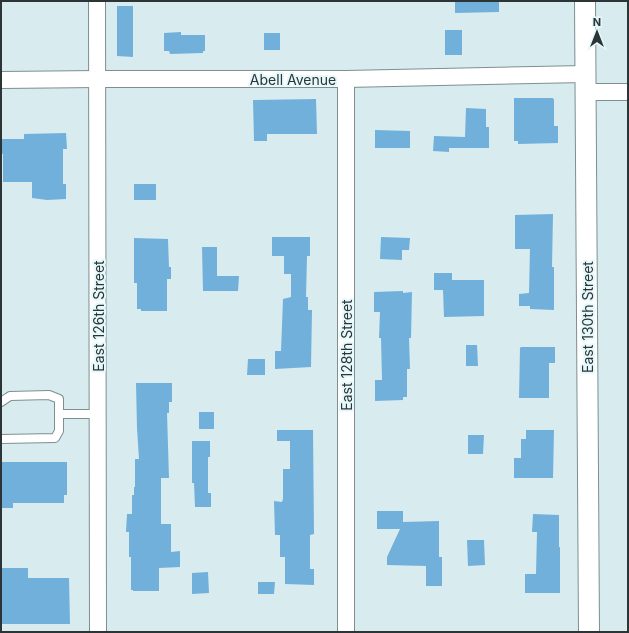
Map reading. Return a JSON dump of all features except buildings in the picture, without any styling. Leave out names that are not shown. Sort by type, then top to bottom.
[{"type":"street","name":"East 126th Street","points":[[98,1],[98,632]]},
{"type":"street","name":"East 130th Street","points":[[585,1],[589,632]]},
{"type":"street","name":"Abell Avenue","points":[[1,80],[346,79],[586,83],[628,92]]},
{"type":"street","name":"East 128th Street","points":[[346,79],[346,632]]},
{"type":"lane","points":[[1,402],[10,396],[49,395],[59,399],[59,431],[55,438],[1,439]]},
{"type":"lane","points":[[59,414],[98,414]]}]
